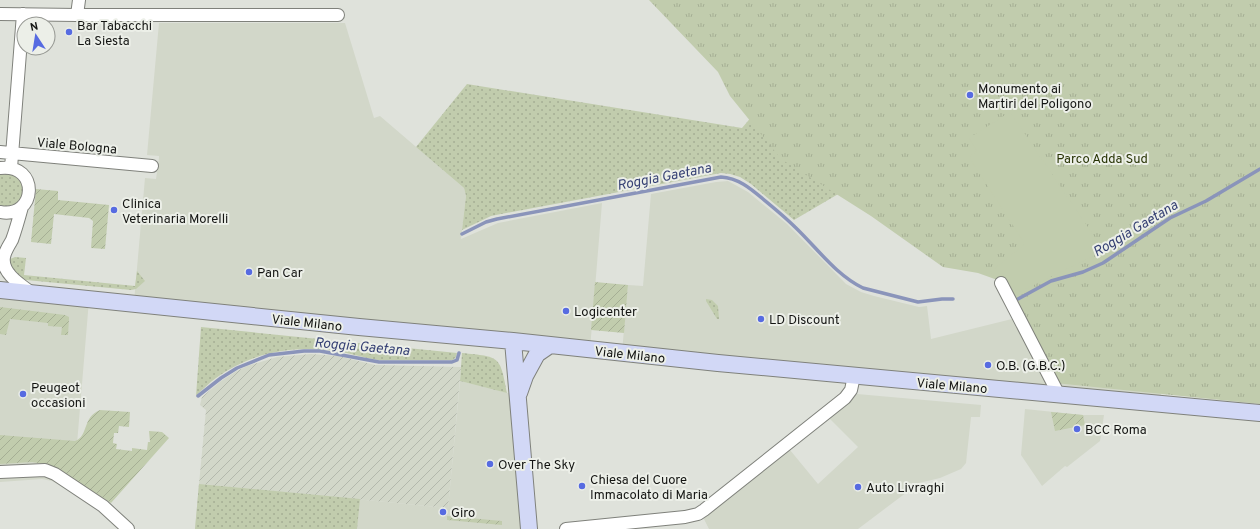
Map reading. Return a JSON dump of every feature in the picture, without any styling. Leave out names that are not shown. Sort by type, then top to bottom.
[{"type":"street","points":[[77,15],[79,0]]},
{"type":"street","points":[[0,14],[338,15]]},
{"type":"street","points":[[0,212],[9,213],[16,211],[27,201],[29,193],[29,186],[22,173],[5,168],[23,14]]},
{"type":"street","name":"Viale Bologna","points":[[6,153],[152,166]]},
{"type":"street","points":[[22,207],[18,223],[3,247],[4,258],[7,270],[16,281],[32,293]]},
{"type":"street","points":[[1001,283],[1059,395]]},
{"type":"street","name":"Viale Milano","points":[[0,290],[359,327],[513,341],[711,363],[1260,413]]},
{"type":"street","points":[[513,341],[529,529]]},
{"type":"street","points":[[518,397],[523,380],[537,354],[550,345]]},
{"type":"street","points":[[566,529],[629,523],[653,525],[698,514],[845,398],[851,390],[854,376]]},
{"type":"street","points":[[0,472],[45,470],[55,474],[103,506],[128,529]]},
{"type":"shaded area","points":[[159,23],[345,23],[374,118],[380,116],[464,188],[466,196],[461,239],[498,223],[602,203],[590,349],[134,302],[145,178],[156,179],[159,158],[159,156],[147,155]]},
{"type":"shaded area","points":[[728,181],[748,192],[787,224],[846,284],[861,292],[874,296],[919,307],[927,306],[931,339],[1016,318],[1160,387],[1160,402],[622,352],[628,285],[643,286],[651,194]]},
{"type":"shaded area","points":[[0,291],[89,300],[73,492],[52,481],[42,479],[0,482]]},
{"type":"shaded area","points":[[311,354],[338,356],[375,365],[461,367],[448,508],[199,484],[206,410],[200,405],[202,397],[221,381],[247,366],[277,357]]},
{"type":"shaded area","points":[[460,381],[516,395],[528,529],[195,529],[199,484],[448,508]]},
{"type":"shaded area","points":[[857,394],[981,405],[980,417],[971,417],[966,463],[961,469],[940,478],[919,483],[858,529],[709,529],[703,517],[790,450],[818,484],[858,447],[828,417]]},
{"type":"shaded area","points":[[1025,409],[1083,415],[1104,415],[1100,441],[1067,467],[1065,466],[1042,486],[1021,455]]},
{"type":"green space","name":"Parco Adda Sud","points":[[649,0],[1260,0],[1260,404],[1055,383],[1003,282],[978,273],[943,267],[871,216],[781,159],[730,96],[718,72]]},
{"type":"green space","points":[[467,84],[742,128],[753,115],[840,193],[794,220],[751,184],[740,177],[721,173],[491,216],[462,230],[466,196],[464,188],[416,147]]},
{"type":"green space","points":[[1010,112],[1104,251],[1013,295],[1005,280],[989,273],[1025,244],[969,157],[977,151],[969,138]]},
{"type":"green space","points":[[0,175],[15,175],[23,186],[21,197],[18,202],[13,205],[0,205]]},
{"type":"green space","points":[[36,189],[58,191],[58,200],[109,205],[105,249],[91,248],[93,221],[89,218],[54,214],[51,244],[31,242]]},
{"type":"green space","points":[[15,257],[26,258],[24,275],[135,286],[137,271],[145,281],[136,289],[131,290],[26,280],[20,277],[11,266],[10,259]]},
{"type":"green space","points":[[595,282],[628,285],[624,333],[591,330]]},
{"type":"green space","points":[[706,299],[712,300],[718,306],[719,319],[717,319]]},
{"type":"green space","points":[[0,307],[65,315],[69,317],[68,335],[61,335],[62,327],[48,326],[48,323],[10,319],[6,335],[0,334]]},
{"type":"green space","points":[[201,327],[457,353],[453,360],[378,360],[320,349],[273,352],[258,356],[230,369],[213,380],[196,396]]},
{"type":"green space","points":[[462,353],[491,357],[496,360],[502,371],[507,393],[460,381]]},
{"type":"green space","points":[[100,410],[130,412],[129,427],[119,426],[118,433],[114,433],[113,443],[117,444],[116,449],[132,451],[132,448],[147,450],[148,442],[150,442],[149,431],[162,432],[169,438],[111,503],[50,465],[32,462],[0,464],[0,435],[75,441],[82,435],[90,417]]},
{"type":"green space","points":[[1051,412],[1083,415],[1085,425],[1055,431]]},
{"type":"green space","points":[[199,484],[360,499],[357,529],[195,529]]},
{"type":"green space","points":[[447,516],[502,521],[502,525],[447,520]]},
{"type":"waterway","name":"Roggia Gaetana","points":[[1018,299],[1051,281],[1083,272],[1103,263],[1170,218],[1206,201],[1260,169]]},
{"type":"waterway","name":"Roggia Gaetana","points":[[462,234],[486,222],[497,219],[721,177],[733,179],[744,184],[758,195],[791,223],[835,269],[853,283],[863,288],[918,302],[953,299]]},
{"type":"waterway","name":"Roggia Gaetana","points":[[198,396],[221,378],[237,368],[269,355],[304,351],[320,351],[379,362],[452,362],[457,360],[459,353]]},
{"type":"place","name":"Bar Tabacchi La Siesta","points":[[69,32]]},
{"type":"place","name":"Monumento ai Martiri del Poligono","points":[[970,95]]},
{"type":"place","name":"Clinica Veterinaria Morelli","points":[[114,210]]},
{"type":"place","name":"Pan Car","points":[[249,272]]},
{"type":"place","name":"Logicenter","points":[[566,311]]},
{"type":"place","name":"LD Discount","points":[[761,319]]},
{"type":"place","name":"O.B. (G.B.C.)","points":[[988,365]]},
{"type":"place","name":"Peugeot occasioni","points":[[23,394]]},
{"type":"place","name":"BCC Roma","points":[[1077,429]]},
{"type":"place","name":"Over The Sky","points":[[490,464]]},
{"type":"place","name":"Chiesa del Cuore Immacolato di Maria","points":[[582,486]]},
{"type":"place","name":"Auto Livraghi","points":[[858,487]]},
{"type":"place","name":"Giro","points":[[443,512]]}]
